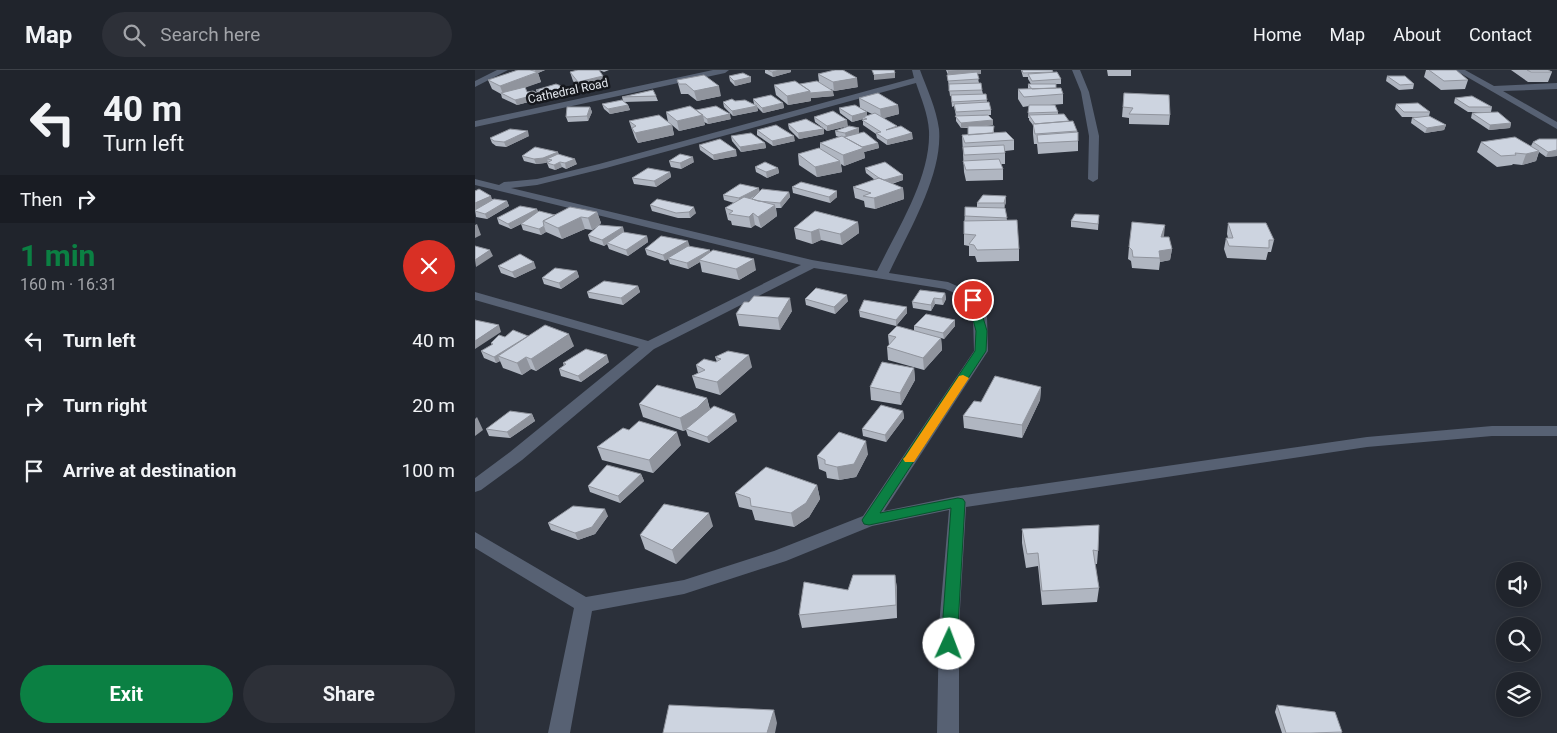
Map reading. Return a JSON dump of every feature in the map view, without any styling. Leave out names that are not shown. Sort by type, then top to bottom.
[{"type":"street","points":[[475,84],[503,70]]},
{"type":"street","name":"Cathedral Road","points":[[475,124],[725,70]]},
{"type":"street","points":[[1076,70],[1085,92],[1094,136],[1093,179]]},
{"type":"street","points":[[1459,70],[1557,126]]},
{"type":"street","points":[[494,186],[537,182],[602,166],[917,74],[924,92],[934,136],[928,170],[907,223],[882,274]]},
{"type":"street","points":[[1493,89],[1557,86]]},
{"type":"street","points":[[475,182],[811,264],[929,282],[963,291],[973,300],[978,312],[982,331],[981,351],[869,520]]},
{"type":"street","points":[[475,486],[524,450],[649,346],[811,264]]},
{"type":"street","points":[[475,296],[649,346]]},
{"type":"street","points":[[475,539],[584,605],[684,587],[781,556],[869,520],[958,502],[1367,442],[1491,431],[1557,431]]},
{"type":"street","points":[[948,733],[949,626],[958,502]]},
{"type":"street","points":[[559,733],[584,605]]},
{"type":"building","points":[[518,70],[538,72],[500,86],[488,80]]},
{"type":"building","points":[[599,70],[603,76],[578,82],[570,72]]},
{"type":"building","points":[[843,70],[857,78],[833,82],[818,74]]},
{"type":"building","points":[[872,70],[894,70],[895,73],[874,75]]},
{"type":"building","points":[[1022,70],[1052,70],[1053,72],[1023,73]]},
{"type":"building","points":[[1429,70],[1456,70],[1468,80],[1444,81]]},
{"type":"building","points":[[1527,70],[1548,70],[1552,72],[1531,72]]},
{"type":"building","points":[[977,72],[979,79],[948,81],[947,75]]},
{"type":"building","points":[[1057,72],[1061,79],[1032,81],[1028,74]]},
{"type":"building","points":[[743,73],[751,77],[734,81],[729,76]]},
{"type":"building","points":[[704,75],[719,86],[694,91],[686,84],[679,84],[677,80]]},
{"type":"building","points":[[1387,76],[1405,76],[1414,84],[1400,85]]},
{"type":"building","points":[[795,81],[810,91],[787,96],[774,85]]},
{"type":"building","points":[[817,81],[833,91],[810,93],[800,84]]},
{"type":"building","points":[[981,83],[982,90],[949,91],[949,84]]},
{"type":"building","points":[[556,84],[564,87],[547,94],[536,90]]},
{"type":"building","points":[[1028,84],[1056,84],[1056,88],[1032,89]]},
{"type":"building","points":[[525,87],[527,92],[533,91],[539,94],[515,100],[501,93]]},
{"type":"building","points":[[1061,88],[1063,94],[1024,97],[1018,89]]},
{"type":"building","points":[[653,90],[656,96],[622,97]]},
{"type":"building","points":[[878,93],[898,105],[880,109],[859,98]]},
{"type":"building","points":[[1124,93],[1169,95],[1170,115],[1129,114],[1133,108],[1123,107]]},
{"type":"building","points":[[986,94],[987,100],[952,102],[951,95]]},
{"type":"building","points":[[771,95],[783,103],[762,108],[753,99]]},
{"type":"building","points":[[1472,96],[1492,107],[1469,107],[1455,98]]},
{"type":"building","points":[[732,99],[735,101],[745,100],[757,106],[732,111],[723,102]]},
{"type":"building","points":[[622,100],[628,105],[608,109],[602,104]]},
{"type":"building","points":[[989,102],[991,110],[956,112],[954,104]]},
{"type":"building","points":[[1418,103],[1430,112],[1404,112],[1396,104]]},
{"type":"building","points":[[855,105],[867,112],[852,116],[839,108]]},
{"type":"building","points":[[1029,105],[1055,105],[1058,112],[1028,113]]},
{"type":"building","points":[[690,106],[703,115],[677,121],[666,112]]},
{"type":"building","points":[[716,106],[730,114],[707,119],[696,110]]},
{"type":"building","points":[[567,107],[590,107],[587,116],[566,117]]},
{"type":"building","points":[[833,111],[847,120],[827,126],[814,117]]},
{"type":"building","points":[[1498,112],[1511,123],[1490,125],[1472,113]]},
{"type":"building","points":[[875,113],[897,126],[886,130],[901,126],[912,133],[887,140],[876,133],[881,132],[862,120],[867,119],[863,117]]},
{"type":"building","points":[[1064,114],[1069,121],[1035,124],[1029,115]]},
{"type":"building","points":[[659,115],[672,125],[635,133],[632,128],[636,126],[629,121]]},
{"type":"building","points":[[988,115],[993,120],[961,123],[955,116]]},
{"type":"building","points":[[1429,116],[1446,125],[1427,128],[1412,118]]},
{"type":"building","points":[[806,119],[824,129],[798,133],[788,124]]},
{"type":"building","points":[[1073,121],[1077,131],[1035,134],[1033,124]]},
{"type":"building","points":[[776,125],[794,136],[772,141],[757,130]]},
{"type":"building","points":[[849,126],[859,128],[845,133],[835,131]]},
{"type":"building","points":[[968,126],[994,126],[993,133],[968,135]]},
{"type":"building","points":[[510,129],[528,131],[504,142],[494,141],[490,138]]},
{"type":"building","points":[[864,132],[878,143],[862,147],[844,137]]},
{"type":"building","points":[[1006,132],[1014,140],[965,143],[962,135]]},
{"type":"building","points":[[1078,132],[1078,141],[1038,143],[1037,135]]},
{"type":"building","points":[[751,133],[765,143],[740,147],[731,136]]},
{"type":"building","points":[[842,136],[864,148],[843,155],[820,143]]},
{"type":"building","points":[[1515,137],[1539,151],[1501,156],[1481,142]]},
{"type":"building","points":[[720,139],[736,150],[713,155],[699,145]]},
{"type":"building","points":[[1539,139],[1557,139],[1557,150],[1548,152],[1533,142]]},
{"type":"building","points":[[1004,145],[1005,153],[964,155],[963,147]]},
{"type":"building","points":[[535,147],[558,152],[543,158],[534,159],[522,156]]},
{"type":"building","points":[[819,148],[840,161],[815,167],[798,154]]},
{"type":"building","points":[[558,154],[575,159],[554,165],[547,163],[552,160],[547,159]]},
{"type":"building","points":[[680,154],[693,157],[680,163],[669,161]]},
{"type":"building","points":[[999,159],[1003,169],[966,170],[963,161]]},
{"type":"building","points":[[765,162],[778,168],[766,172],[755,167]]},
{"type":"building","points":[[885,162],[903,175],[884,180],[865,168]]},
{"type":"building","points":[[648,168],[670,172],[654,181],[632,178]]},
{"type":"building","points":[[879,178],[903,188],[874,198],[863,196],[871,193],[853,187]]},
{"type":"building","points":[[801,182],[837,191],[829,197],[792,187]]},
{"type":"building","points":[[740,184],[759,188],[739,198],[723,195]]},
{"type":"building","points":[[479,189],[491,196],[475,203],[475,191]]},
{"type":"building","points":[[762,189],[789,192],[780,203],[752,199]]},
{"type":"building","points":[[983,195],[1006,196],[1004,203],[977,203]]},
{"type":"building","points":[[744,197],[775,205],[758,217],[753,213],[749,217],[729,214],[733,211],[725,208]]},
{"type":"building","points":[[494,199],[507,201],[485,214],[475,211],[475,210]]},
{"type":"building","points":[[657,199],[694,207],[689,212],[676,213],[650,205]]},
{"type":"building","points":[[520,206],[537,209],[508,224],[497,218]]},
{"type":"building","points":[[570,207],[597,212],[588,218],[581,217],[558,228],[543,221]]},
{"type":"building","points":[[965,207],[1005,208],[1007,218],[965,216]]},
{"type":"building","points":[[539,211],[555,215],[543,221],[544,226],[539,229],[521,224]]},
{"type":"building","points":[[815,211],[858,222],[840,234],[819,229],[811,232],[794,228]]},
{"type":"building","points":[[1075,214],[1099,215],[1098,224],[1071,221]]},
{"type":"building","points":[[1017,220],[1019,249],[977,250],[974,245],[969,244],[976,235],[964,234],[964,221]]},
{"type":"building","points":[[1132,222],[1165,225],[1161,237],[1169,237],[1172,249],[1159,251],[1160,258],[1133,257],[1132,250],[1129,247]]},
{"type":"building","points":[[1228,223],[1266,223],[1274,240],[1269,240],[1269,248],[1229,246],[1226,238],[1233,238]]},
{"type":"building","points":[[599,225],[623,227],[602,240],[588,235]]},
{"type":"building","points":[[623,232],[647,236],[626,250],[607,243]]},
{"type":"building","points":[[661,236],[688,241],[663,255],[645,249]]},
{"type":"building","points":[[475,246],[490,250],[475,260]]},
{"type":"building","points":[[688,246],[710,250],[687,263],[668,258]]},
{"type":"building","points":[[713,250],[754,259],[736,269],[699,260]]},
{"type":"building","points":[[520,254],[534,262],[512,272],[498,266]]},
{"type":"building","points":[[555,268],[577,271],[559,283],[542,278]]},
{"type":"building","points":[[604,281],[638,286],[621,298],[587,292]]},
{"type":"building","points":[[816,288],[847,295],[834,307],[805,299]]},
{"type":"building","points":[[920,290],[945,293],[942,299],[934,298],[931,305],[912,302]]},
{"type":"building","points":[[754,296],[790,298],[778,318],[736,314],[744,302],[749,302]]},
{"type":"building","points":[[864,300],[907,307],[896,320],[859,311]]},
{"type":"building","points":[[926,314],[955,320],[943,333],[914,326]]},
{"type":"building","points":[[475,320],[499,325],[475,341]]},
{"type":"building","points":[[545,325],[569,334],[531,359],[526,357],[517,363],[498,356]]},
{"type":"building","points":[[897,326],[941,338],[923,358],[887,347],[896,337],[888,335]]},
{"type":"building","points":[[513,330],[528,336],[494,357],[481,351],[493,344],[491,343],[499,335],[505,337]]},
{"type":"building","points":[[586,349],[607,355],[578,376],[559,369],[566,364],[563,363]]},
{"type":"building","points":[[728,351],[749,355],[717,382],[692,376],[705,370],[696,365],[704,359],[716,362],[721,359],[715,357]]},
{"type":"building","points":[[882,362],[914,368],[900,393],[870,387]]},
{"type":"building","points":[[995,376],[1041,387],[1022,425],[963,416],[974,401],[981,402]]},
{"type":"building","points":[[657,385],[707,398],[697,408],[680,418],[639,404]]},
{"type":"building","points":[[881,405],[903,411],[885,435],[862,429]]},
{"type":"building","points":[[714,406],[735,414],[707,437],[686,429]]},
{"type":"building","points":[[510,411],[532,414],[507,432],[486,429]]},
{"type":"building","points":[[639,421],[677,432],[649,460],[597,447],[623,428],[629,430]]},
{"type":"building","points":[[839,432],[866,441],[854,464],[837,467],[825,464],[825,460],[817,456]]},
{"type":"building","points":[[607,465],[641,474],[618,496],[588,486]]},
{"type":"building","points":[[766,467],[817,485],[806,503],[791,513],[751,506],[750,498],[735,493]]},
{"type":"building","points":[[664,504],[709,513],[672,550],[640,535]]},
{"type":"building","points":[[573,506],[605,509],[592,527],[575,533],[548,523]]},
{"type":"building","points":[[1099,525],[1098,551],[1093,550],[1099,588],[1042,591],[1038,553],[1027,554],[1022,529]]},
{"type":"building","points":[[853,575],[895,575],[896,605],[799,615],[804,582],[848,590]]},
{"type":"building","points":[[669,705],[774,710],[767,733],[663,733]]},
{"type":"building","points":[[1277,705],[1335,712],[1342,732],[1286,733]]},
{"type":"slow traffic","points":[[909,459],[963,378]]},
{"type":"route","points":[[949,644],[958,502],[869,520],[981,351],[982,331],[973,300]]}]
